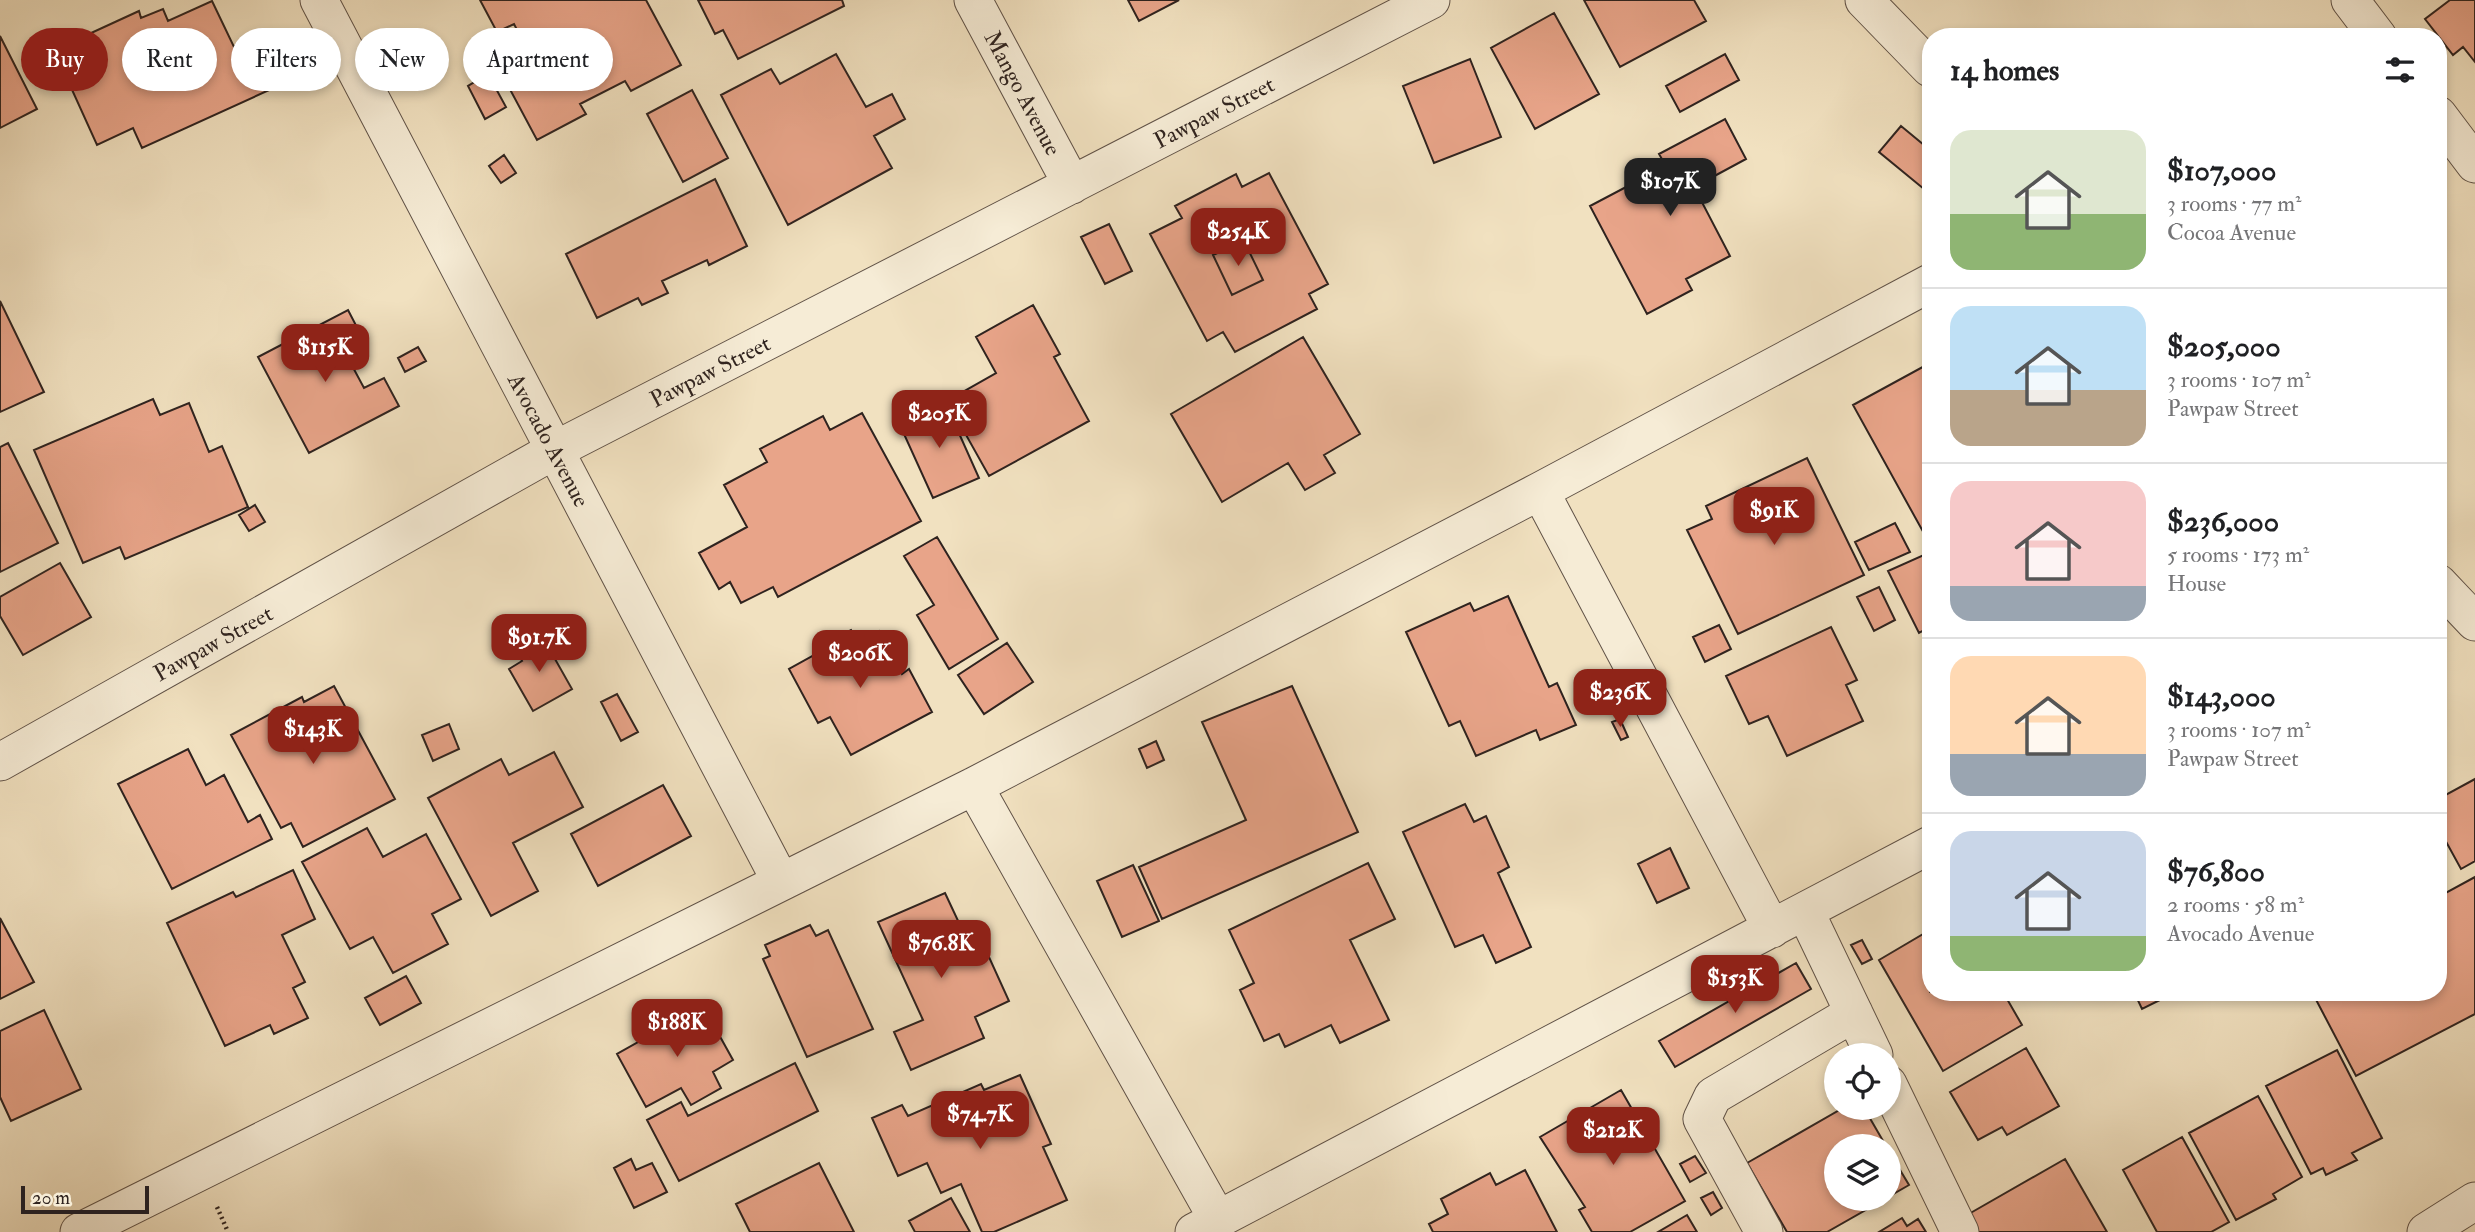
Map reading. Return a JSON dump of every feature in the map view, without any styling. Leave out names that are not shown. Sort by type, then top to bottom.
[{"type":"street","name":"Avocado Avenue","points":[[319,0],[780,880]]},
{"type":"street","name":"Mango Avenue","points":[[973,0],[1072,185]]},
{"type":"street","name":"Pawpaw Street","points":[[5,748],[555,450],[1431,0]]},
{"type":"street","points":[[1864,0],[1922,60]]},
{"type":"street","points":[[2350,0],[2371,28]]},
{"type":"street","points":[[2447,128],[2475,164]]},
{"type":"street","points":[[79,1232],[780,880],[974,786],[1541,491],[1922,288]]},
{"type":"street","points":[[1541,491],[1772,929]]},
{"type":"street","points":[[2447,592],[2475,622]]},
{"type":"street","points":[[974,786],[1206,1226],[1922,849]]},
{"type":"street","points":[[1805,911],[1868,1043]]},
{"type":"street","points":[[1763,1232],[1702,1119],[1713,1096],[1854,1013]]},
{"type":"street","points":[[1901,1111],[1960,1232]]},
{"type":"street","points":[[2427,1232],[2475,1201]]},
{"type":"building","points":[[480,0],[646,0],[681,65],[631,91],[625,81],[613,87],[613,28],[516,28],[514,24],[506,28],[495,28]]},
{"type":"building","points":[[698,0],[842,0],[844,6],[738,59],[723,30],[715,34]]},
{"type":"building","points":[[1128,0],[1179,0],[1139,21]]},
{"type":"building","points":[[1584,0],[1694,0],[1706,21],[1620,67]]},
{"type":"building","points":[[2450,0],[2475,0],[2475,62],[2463,47],[2453,55],[2447,47],[2447,28],[2432,28],[2425,19]]},
{"type":"building","points":[[212,1],[231,41],[231,91],[267,91],[142,148],[133,128],[97,145],[73,91],[108,91],[108,28],[102,28],[139,11],[141,18],[163,9],[168,21]]},
{"type":"building","points":[[1554,13],[1599,94],[1535,129],[1491,48]]},
{"type":"building","points":[[0,36],[21,77],[21,91],[28,91],[37,109],[0,128]]},
{"type":"building","points":[[836,54],[866,107],[892,94],[905,119],[874,136],[892,168],[788,225],[721,95],[771,69],[780,84]]},
{"type":"building","points":[[1725,54],[1739,80],[1680,112],[1666,86]]},
{"type":"building","points":[[1470,59],[1501,137],[1434,163],[1403,86]]},
{"type":"building","points":[[692,90],[728,158],[683,182],[647,114]]},
{"type":"building","points":[[471,91],[497,91],[506,107],[485,119]]},
{"type":"building","points":[[511,91],[605,91],[580,104],[586,114],[537,140]]},
{"type":"building","points":[[1725,119],[1746,159],[1694,187],[1730,256],[1686,279],[1692,290],[1647,314],[1590,206],[1666,166],[1659,154]]},
{"type":"building","points":[[1901,126],[1922,143],[1922,187],[1879,152]]},
{"type":"building","points":[[504,155],[516,173],[501,183],[489,166]]},
{"type":"building","points":[[1269,173],[1328,284],[1309,294],[1317,309],[1235,352],[1223,332],[1207,341],[1150,234],[1182,218],[1175,206],[1236,174],[1242,187]],"holes":[[[1244,241],[1263,280],[1232,295],[1213,255]]]},
{"type":"building","points":[[715,179],[747,246],[709,265],[707,260],[662,281],[668,293],[642,305],[638,298],[597,318],[566,254]]},
{"type":"building","points":[[1109,224],[1132,271],[1105,284],[1081,237]]},
{"type":"building","points":[[1244,241],[1263,280],[1232,295],[1213,255]]},
{"type":"building","points":[[0,301],[44,392],[0,412]]},
{"type":"building","points":[[1033,305],[1060,354],[1054,357],[1089,421],[989,476],[947,401],[996,373],[976,337]]},
{"type":"building","points":[[348,310],[362,337],[342,347],[364,388],[384,378],[399,406],[309,453],[258,357]]},
{"type":"building","points":[[1303,337],[1360,434],[1324,455],[1335,473],[1305,490],[1288,463],[1222,502],[1171,414]]},
{"type":"building","points":[[418,347],[426,361],[405,372],[398,358]]},
{"type":"building","points":[[1922,367],[1922,530],[1853,405]]},
{"type":"building","points":[[153,399],[160,415],[189,403],[209,452],[222,446],[248,507],[125,559],[120,547],[83,563],[34,450]]},
{"type":"building","points":[[945,402],[979,478],[933,498],[899,423]]},
{"type":"building","points":[[862,413],[921,521],[778,597],[773,587],[741,603],[730,582],[719,589],[699,553],[747,527],[724,485],[767,462],[760,449],[823,416],[830,430]]},
{"type":"building","points":[[8,443],[58,543],[0,572],[0,447]]},
{"type":"building","points":[[1807,458],[1864,575],[1738,634],[1687,530],[1712,519],[1706,506]]},
{"type":"building","points":[[255,505],[265,522],[249,531],[239,515]]},
{"type":"building","points":[[1895,523],[1910,552],[1869,570],[1855,542]]},
{"type":"building","points":[[937,537],[998,639],[949,669],[917,615],[934,605],[904,556]]},
{"type":"building","points":[[1922,556],[1922,631],[1919,633],[1888,571]]},
{"type":"building","points":[[60,563],[91,617],[23,655],[0,616],[0,597]]},
{"type":"building","points":[[1879,587],[1895,620],[1874,631],[1857,597]]},
{"type":"building","points":[[1508,596],[1549,687],[1557,683],[1576,725],[1540,740],[1536,730],[1476,756],[1460,721],[1449,726],[1406,632],[1470,603],[1474,611]]},
{"type":"building","points":[[1719,625],[1731,649],[1705,662],[1693,637]]},
{"type":"building","points":[[1831,627],[1857,680],[1846,685],[1863,721],[1787,756],[1768,716],[1749,724],[1726,676]]},
{"type":"building","points":[[851,630],[858,642],[879,631],[902,674],[909,669],[932,712],[851,755],[830,717],[818,723],[789,669],[823,650],[821,646]]},
{"type":"building","points":[[542,636],[572,689],[533,711],[509,669],[522,661],[516,650]]},
{"type":"building","points":[[1007,643],[1033,682],[984,714],[958,675]]},
{"type":"building","points":[[334,686],[395,799],[303,847],[291,823],[281,828],[231,735],[302,697],[304,702]]},
{"type":"building","points":[[1292,686],[1358,832],[1162,919],[1139,867],[1246,820],[1202,722]]},
{"type":"building","points":[[617,694],[638,732],[621,741],[601,702]]},
{"type":"building","points":[[1620,719],[1628,737],[1621,740],[1612,722]]},
{"type":"building","points":[[449,724],[459,749],[433,761],[422,735]]},
{"type":"building","points":[[1156,741],[1164,760],[1147,768],[1139,749]]},
{"type":"building","points":[[188,749],[206,785],[224,775],[248,822],[260,815],[272,839],[172,889],[118,784]]},
{"type":"building","points":[[554,752],[583,807],[513,843],[538,891],[491,916],[428,798],[501,759],[509,775]]},
{"type":"building","points":[[2475,779],[2475,861],[2461,869],[2447,843],[2447,794]]},
{"type":"building","points":[[663,785],[691,836],[598,886],[571,834]]},
{"type":"building","points":[[1465,804],[1474,822],[1486,816],[1509,867],[1498,873],[1531,947],[1496,963],[1483,935],[1455,947],[1403,832]]},
{"type":"building","points":[[367,828],[383,857],[426,834],[461,899],[432,914],[448,944],[393,973],[373,937],[350,949],[302,862]]},
{"type":"building","points":[[1670,848],[1689,888],[1657,903],[1638,864]]},
{"type":"building","points":[[1368,863],[1395,919],[1350,940],[1389,1020],[1340,1043],[1331,1025],[1285,1047],[1279,1034],[1264,1041],[1240,990],[1254,983],[1229,930]]},
{"type":"building","points":[[1133,865],[1159,921],[1122,937],[1097,881]]},
{"type":"building","points":[[293,870],[315,919],[282,935],[305,982],[293,988],[308,1018],[274,1034],[270,1025],[225,1046],[167,923],[233,892],[236,897]]},
{"type":"building","points":[[2475,877],[2475,1014],[2356,1076],[2317,1001],[2447,1001],[2447,892]]},
{"type":"building","points":[[945,893],[967,940],[979,935],[1009,1001],[975,1017],[984,1038],[911,1070],[894,1032],[923,1020],[878,922]]},
{"type":"building","points":[[0,918],[34,982],[0,999]]},
{"type":"building","points":[[810,925],[816,936],[828,930],[873,1029],[807,1057],[763,959],[770,956],[765,945]]},
{"type":"building","points":[[1922,935],[1922,1001],[2008,1001],[2022,1025],[1943,1071],[1879,960]]},
{"type":"building","points":[[1862,940],[1872,959],[1862,964],[1851,945]]},
{"type":"building","points":[[1796,963],[1811,989],[1675,1067],[1659,1041]]},
{"type":"building","points":[[406,976],[421,1003],[380,1025],[365,998]]},
{"type":"building","points":[[2138,1001],[2158,1001],[2142,1009]]},
{"type":"building","points":[[703,1006],[733,1060],[713,1072],[721,1088],[691,1105],[681,1088],[646,1107],[617,1054],[638,1042],[636,1037],[660,1025],[662,1029]]},
{"type":"building","points":[[44,1010],[81,1089],[11,1121],[0,1097],[0,1031]]},
{"type":"building","points":[[2026,1048],[2059,1106],[2007,1135],[2002,1127],[1978,1140],[1950,1092]]},
{"type":"building","points":[[2337,1050],[2382,1138],[2352,1153],[2357,1160],[2326,1175],[2323,1168],[2311,1174],[2266,1086]]},
{"type":"building","points":[[795,1063],[818,1111],[679,1181],[647,1120],[681,1102],[688,1116]]},
{"type":"building","points":[[1020,1075],[1051,1144],[1043,1147],[1067,1200],[994,1232],[982,1232],[961,1184],[941,1193],[927,1163],[898,1176],[872,1118],[902,1105],[908,1116],[981,1084],[984,1090]]},
{"type":"building","points":[[1621,1090],[1685,1201],[1630,1232],[1592,1232],[1579,1210],[1585,1207],[1540,1137]]},
{"type":"building","points":[[2258,1096],[2302,1177],[2273,1194],[2276,1199],[2236,1220],[2189,1133]]},
{"type":"building","points":[[1824,1119],[1871,1120],[1879,1134],[1824,1134],[1824,1211],[1864,1211],[1827,1232],[1787,1232],[1747,1163]]},
{"type":"building","points":[[2182,1137],[2229,1222],[2211,1232],[2157,1232],[2123,1170]]},
{"type":"building","points":[[1695,1156],[1706,1173],[1690,1182],[1680,1164]]},
{"type":"building","points":[[631,1159],[636,1170],[652,1163],[667,1192],[634,1208],[614,1168]]},
{"type":"building","points":[[2065,1159],[2107,1232],[1977,1232],[1967,1215]]},
{"type":"building","points":[[819,1163],[854,1232],[750,1232],[736,1204]]},
{"type":"building","points":[[1525,1170],[1557,1232],[1433,1232],[1429,1224],[1448,1214],[1441,1199],[1490,1173],[1496,1185]]},
{"type":"building","points":[[1901,1172],[1909,1185],[1901,1190]]},
{"type":"building","points":[[1713,1192],[1722,1208],[1711,1215],[1701,1198]]},
{"type":"building","points":[[951,1198],[970,1232],[915,1232],[909,1221]]},
{"type":"building","points":[[1687,1215],[1697,1232],[1658,1232]]},
{"type":"building","points":[[1902,1218],[1907,1226],[1918,1219],[1926,1232],[1879,1232]]}]
